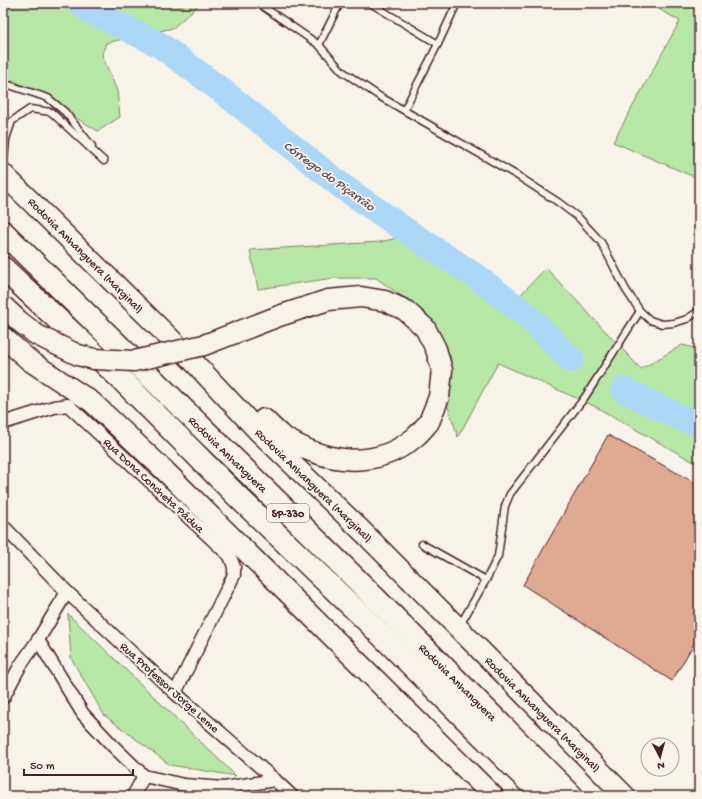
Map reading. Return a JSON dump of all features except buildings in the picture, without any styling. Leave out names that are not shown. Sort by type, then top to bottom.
[{"type":"highway","name":"Rodovia Anhanguera (Marginal)","points":[[3,174],[190,358],[258,430],[361,530],[625,796]]},
{"type":"highway","name":"Rodovia Anhanguera","points":[[3,232],[356,579],[572,796]]},
{"type":"highway","name":"Rodovia Anhanguera","points":[[3,268],[121,379],[237,496],[361,615],[543,796]]},
{"type":"highway","points":[[3,306],[19,321],[38,335],[78,355],[94,359],[134,361],[204,345],[279,316],[328,300],[361,297],[385,301],[405,310],[425,328],[436,349],[442,370],[439,397],[429,422],[416,437],[405,445],[386,454],[362,460],[341,460],[323,456],[303,448],[281,435],[230,387],[190,358]]},
{"type":"highway","points":[[3,337],[30,361],[92,402],[162,468],[493,796]]},
{"type":"street","name":"Rua Dona Concheta Pádua","points":[[3,423],[63,405],[68,405],[230,556],[234,567],[234,575],[175,693]]},
{"type":"street","name":"Rua Professor Jorge Leme","points":[[3,526],[67,592],[175,693],[292,796]]},
{"type":"street","points":[[3,698],[20,666],[38,640],[67,592]]},
{"type":"street","points":[[38,640],[83,714],[144,776],[184,785],[224,788],[275,780]]},
{"type":"street","points":[[133,796],[144,776]]},
{"type":"lane","points":[[258,3],[319,45],[342,71],[379,96],[518,176],[558,202],[579,218],[601,242],[626,290],[640,311],[650,320],[662,324],[674,323],[687,319],[699,310]]},
{"type":"lane","points":[[319,45],[340,3]]},
{"type":"lane","points":[[370,3],[438,44]]},
{"type":"lane","points":[[404,110],[457,3]]},
{"type":"lane","points":[[3,82],[48,98],[65,112],[104,161],[51,112],[30,109],[12,121],[6,139],[3,174]]},
{"type":"lane","points":[[458,628],[498,556],[505,506],[510,494],[585,397],[640,311]]},
{"type":"lane","points":[[422,544],[486,580]]},
{"type":"green space","points":[[3,3],[201,3],[173,28],[106,43],[102,55],[117,91],[120,117],[98,131],[3,74]]},
{"type":"green space","points":[[648,3],[699,3],[699,179],[613,142],[680,21]]},
{"type":"green space","points":[[401,237],[505,311],[546,268],[641,369],[682,345],[699,349],[699,465],[596,407],[498,363],[458,437],[447,404],[451,358],[423,311],[376,278],[334,278],[258,289],[250,250],[380,242]]},
{"type":"green space","points":[[68,614],[236,776],[170,765],[104,715],[71,658]]},
{"type":"waterway","name":"Córrego do Piçarrão","points":[[80,3],[89,10],[160,45],[221,90],[343,187],[477,277],[528,316],[571,360]]},
{"type":"waterway","name":"Córrego do Piçarrão","points":[[624,390],[677,416],[699,424]]}]
